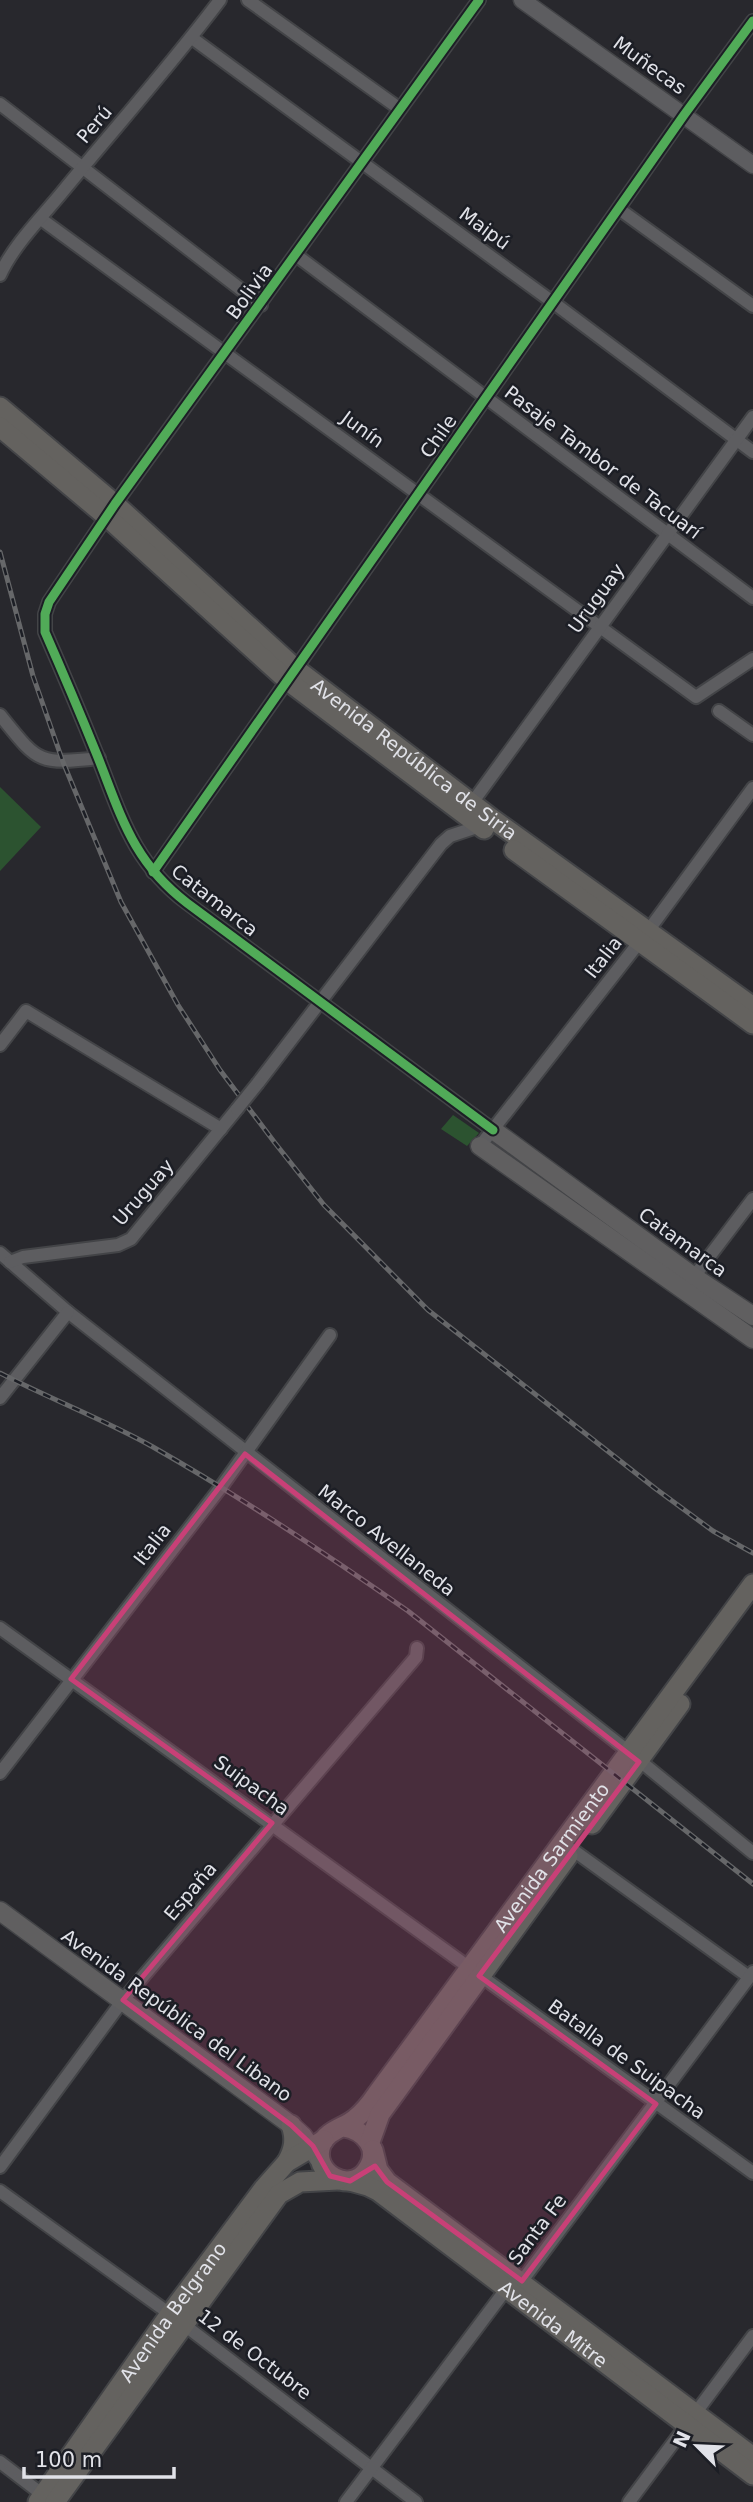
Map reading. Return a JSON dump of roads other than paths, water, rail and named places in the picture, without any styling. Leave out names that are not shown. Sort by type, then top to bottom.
[{"type":"main road","name":"Avenida República de Siria","points":[[0,407],[292,675],[644,936],[753,1024]]},
{"type":"main road","name":"Avenida República de Siria","points":[[0,427],[111,510]]},
{"type":"main road","name":"Avenida República de Siria","points":[[644,936],[751,1001]]},
{"type":"main road","name":"Catamarca","points":[[493,1130],[753,1339]]},
{"type":"main road","name":"Catamarca","points":[[480,1146],[688,1285],[753,1318]]},
{"type":"main road","name":"Avenida Sarmiento","points":[[371,2146],[380,2114],[474,1972],[701,1664],[753,1584]]},
{"type":"main road","name":"Avenida Sarmiento","points":[[701,1664],[753,1605]]},
{"type":"main road","name":"Avenida Sarmiento","points":[[344,2127],[365,2110],[573,1850],[634,1757]]},
{"type":"main road","name":"Avenida República del Libano","points":[[0,1911],[291,2125],[318,2150]]},
{"type":"main road","points":[[287,2162],[295,2144],[291,2125]]},
{"type":"main road","points":[[344,2127],[359,2131],[371,2146],[372,2158],[365,2173],[344,2180],[330,2176],[318,2150],[329,2134],[344,2127]]},
{"type":"main road","name":"Avenida Mitre","points":[[371,2146],[378,2170],[387,2182],[514,2285],[692,2419],[753,2457]]},
{"type":"main road","name":"Avenida Belgrano","points":[[47,2500],[177,2319],[264,2188],[287,2162],[318,2150]]},
{"type":"main road","name":"Avenida Mitre","points":[[344,2180],[378,2191],[514,2285]]},
{"type":"main road","name":"Avenida Belgrano","points":[[177,2319],[279,2194],[300,2182],[344,2180]]},
{"type":"main road","name":"Avenida Mitre","points":[[692,2419],[753,2475]]},
{"type":"street","name":"Perú","points":[[0,275],[6,263],[41,219],[192,38],[220,0]]},
{"type":"street","points":[[248,0],[400,109]]},
{"type":"street","name":"Bolivia","points":[[49,603],[111,510],[479,0]]},
{"type":"street","name":"Muñecas","points":[[522,0],[753,165]]},
{"type":"street","name":"Chile","points":[[153,872],[753,21]]},
{"type":"street","name":"Maipú","points":[[192,38],[753,452]]},
{"type":"street","points":[[0,104],[261,304]]},
{"type":"street","points":[[619,209],[753,306]]},
{"type":"street","name":"Junín","points":[[41,219],[696,697],[753,659]]},
{"type":"street","name":"Pasaje Tambor de Tacuarí","points":[[296,255],[753,598]]},
{"type":"street","name":"Uruguay","points":[[478,813],[599,626],[753,417]]},
{"type":"street","name":"Catamarca","points":[[49,603],[45,614],[45,632],[136,850],[153,872],[178,896],[493,1130]]},
{"type":"street","points":[[719,711],[753,735]]},
{"type":"street","points":[[0,715],[29,752],[40,758],[63,762],[99,758]]},
{"type":"street","name":"Italia","points":[[480,1146],[644,936],[753,788]]},
{"type":"street","points":[[321,1003],[441,844],[478,813]]},
{"type":"street","name":"Uruguay","points":[[5,1258],[118,1245],[131,1239],[321,1003]]},
{"type":"street","points":[[0,1045],[26,1011],[221,1129]]},
{"type":"street","points":[[688,1285],[753,1199]]},
{"type":"street","name":"Marco Avellaneda","points":[[5,1258],[28,1280],[246,1454],[753,1853]]},
{"type":"street","points":[[2,1395],[68,1312]]},
{"type":"street","name":"Italia","points":[[0,1773],[246,1454],[330,1335]]},
{"type":"street","name":"Suipacha","points":[[0,1628],[474,1972]]},
{"type":"street","name":"España","points":[[0,2167],[123,2000],[416,1657],[417,1648]]},
{"type":"street","points":[[573,1850],[751,1975]]},
{"type":"street","name":"Batalla de Suipacha","points":[[474,1972],[753,2173]]},
{"type":"street","name":"Santa Fe","points":[[346,2502],[656,2104],[751,1975]]},
{"type":"street","name":"12 de Octubre","points":[[0,2191],[177,2319],[416,2502]]},
{"type":"street","points":[[629,2502],[753,2336]]},
{"type":"street","points":[[0,2462],[47,2500]]},
{"type":"railway","points":[[0,552],[33,676],[63,762],[121,902],[178,1005],[220,1070],[324,1205],[428,1310],[656,1489],[713,1531],[753,1553]]},
{"type":"railway","points":[[0,1373],[153,1447],[346,1568],[408,1611],[753,1884]]}]
